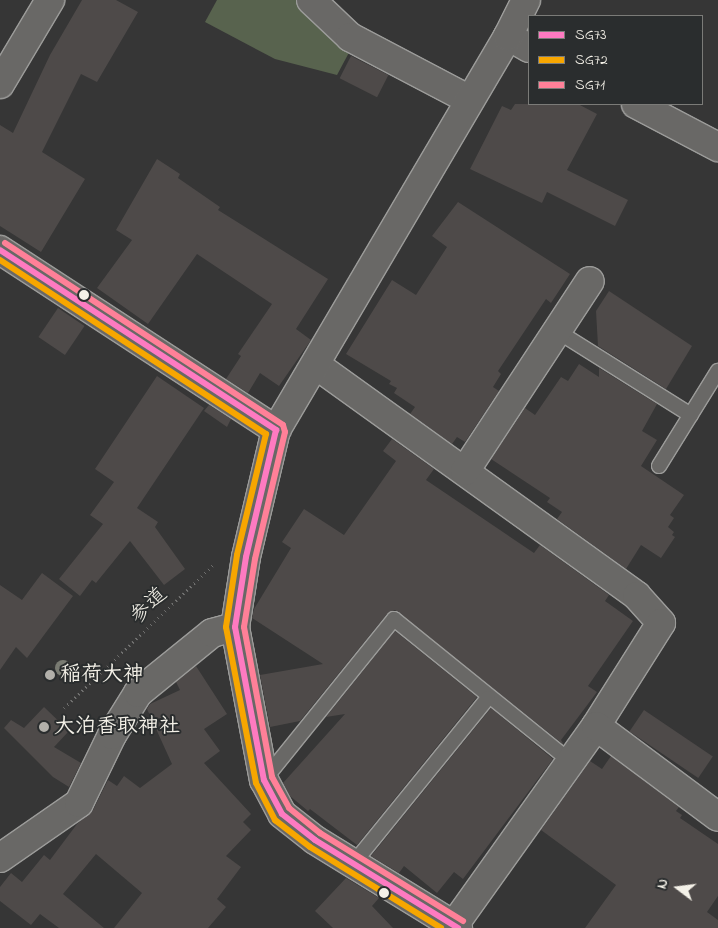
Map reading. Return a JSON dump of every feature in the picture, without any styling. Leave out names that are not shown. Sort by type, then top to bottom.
[{"type":"street","points":[[0,84],[50,0]]},
{"type":"street","points":[[311,0],[350,37],[468,99]]},
{"type":"street","points":[[316,365],[637,596],[660,623],[596,726],[456,927],[353,864],[282,814],[264,780],[236,627],[246,557],[276,430],[316,365],[468,99],[518,42],[526,0]]},
{"type":"street","points":[[638,105],[718,146]]},
{"type":"street","points":[[0,250],[276,430]]},
{"type":"street","points":[[465,471],[590,281]]},
{"type":"street","points":[[0,858],[79,803],[112,735],[138,693],[212,633],[236,627]]},
{"type":"street","points":[[596,726],[718,817]]},
{"type":"lane","points":[[557,331],[691,415]]},
{"type":"lane","points":[[659,466],[718,371]]},
{"type":"lane","points":[[264,780],[394,619],[488,698],[570,761]]},
{"type":"lane","points":[[353,864],[488,698]]},
{"type":"path","name":"参道","points":[[64,708],[215,563]]},
{"type":"green space","points":[[217,0],[304,0],[353,45],[337,75],[275,59],[205,22]]},
{"type":"building","points":[[82,0],[116,0],[138,12],[97,82],[81,74],[42,152],[85,179],[41,252],[0,226],[0,125],[13,133],[50,55]]},
{"type":"building","points":[[351,56],[388,75],[377,97],[340,78]]},
{"type":"building","points":[[515,104],[580,105],[597,114],[567,170],[628,200],[615,226],[547,192],[542,203],[470,169],[502,106],[511,110]]},
{"type":"building","points":[[157,159],[180,174],[178,178],[220,207],[218,210],[328,279],[296,329],[311,340],[279,386],[260,373],[248,393],[226,379],[241,356],[238,354],[272,304],[197,254],[148,324],[97,288],[132,240],[116,230]]},
{"type":"building","points":[[458,202],[570,274],[551,303],[546,299],[498,371],[501,374],[493,387],[499,391],[465,442],[457,437],[452,444],[410,414],[415,407],[394,393],[397,388],[389,384],[391,381],[346,354],[392,280],[416,295],[447,247],[432,236]]},
{"type":"building","points":[[609,291],[692,346],[666,389],[598,346],[596,311]]},
{"type":"building","points":[[58,308],[85,326],[65,355],[38,337]]},
{"type":"building","points":[[579,364],[599,377],[599,368],[657,404],[642,431],[657,440],[641,466],[684,495],[670,515],[674,518],[668,527],[674,532],[672,535],[675,537],[661,558],[641,545],[626,569],[557,519],[562,512],[547,502],[550,498],[491,459],[525,408],[535,415],[561,377],[568,381]]},
{"type":"building","points":[[157,376],[204,408],[137,508],[158,522],[155,527],[185,569],[164,585],[130,541],[96,583],[92,580],[80,596],[59,579],[103,524],[90,515],[114,482],[95,469]]},
{"type":"building","points":[[209,405],[231,419],[227,427],[204,411]]},
{"type":"building","points":[[392,439],[434,469],[426,480],[534,553],[540,545],[609,595],[605,601],[633,621],[588,686],[597,692],[561,740],[564,745],[395,610],[387,614],[300,721],[270,727],[260,675],[323,664],[252,618],[254,609],[291,548],[282,542],[304,509],[344,535],[396,461],[383,451]]},
{"type":"building","points":[[42,573],[73,596],[27,658],[16,647],[0,670],[0,585],[22,600]]},
{"type":"building","points":[[395,631],[477,697],[357,845],[290,796],[283,783],[345,714],[326,717]]},
{"type":"building","points":[[196,666],[227,714],[204,729],[220,751],[204,763],[251,814],[243,822],[251,830],[226,856],[241,867],[217,899],[226,907],[208,928],[114,928],[142,893],[96,854],[63,894],[104,928],[59,928],[40,914],[31,925],[0,901],[0,887],[11,873],[22,882],[44,855],[50,860],[77,824],[93,810],[108,780],[117,786],[124,776],[140,788],[172,764],[147,709],[150,704],[180,690],[176,682]]},
{"type":"building","points":[[44,707],[69,731],[54,747],[81,763],[69,787],[53,777],[4,728],[11,720],[24,728]]},
{"type":"building","points":[[491,708],[553,759],[463,879],[454,872],[437,893],[404,866],[399,873],[371,856]]},
{"type":"building","points":[[644,710],[713,756],[698,778],[629,732]]},
{"type":"building","points":[[611,756],[679,807],[676,811],[682,815],[680,818],[718,844],[718,896],[707,912],[718,920],[718,928],[585,928],[616,885],[541,830],[590,761],[602,769]]},
{"type":"building","points":[[346,878],[379,898],[372,906],[393,928],[333,928],[315,911]]},
{"type":"transit line","name":"SG71","points":[[5,243],[283,425],[285,432],[255,559],[244,627],[272,777],[289,808],[320,833],[463,921]]},
{"type":"transit line","name":"SG73","points":[[0,250],[276,430],[246,557],[235,627],[264,780],[282,814],[315,840],[458,928]]},
{"type":"transit line","name":"SG72","points":[[0,260],[266,434],[237,555],[226,627],[256,783],[275,820],[310,847],[441,928]]},
{"type":"place","name":"稲荷大神","points":[[50,675]]},
{"type":"place","name":"大泊香取神社","points":[[44,727]]}]
